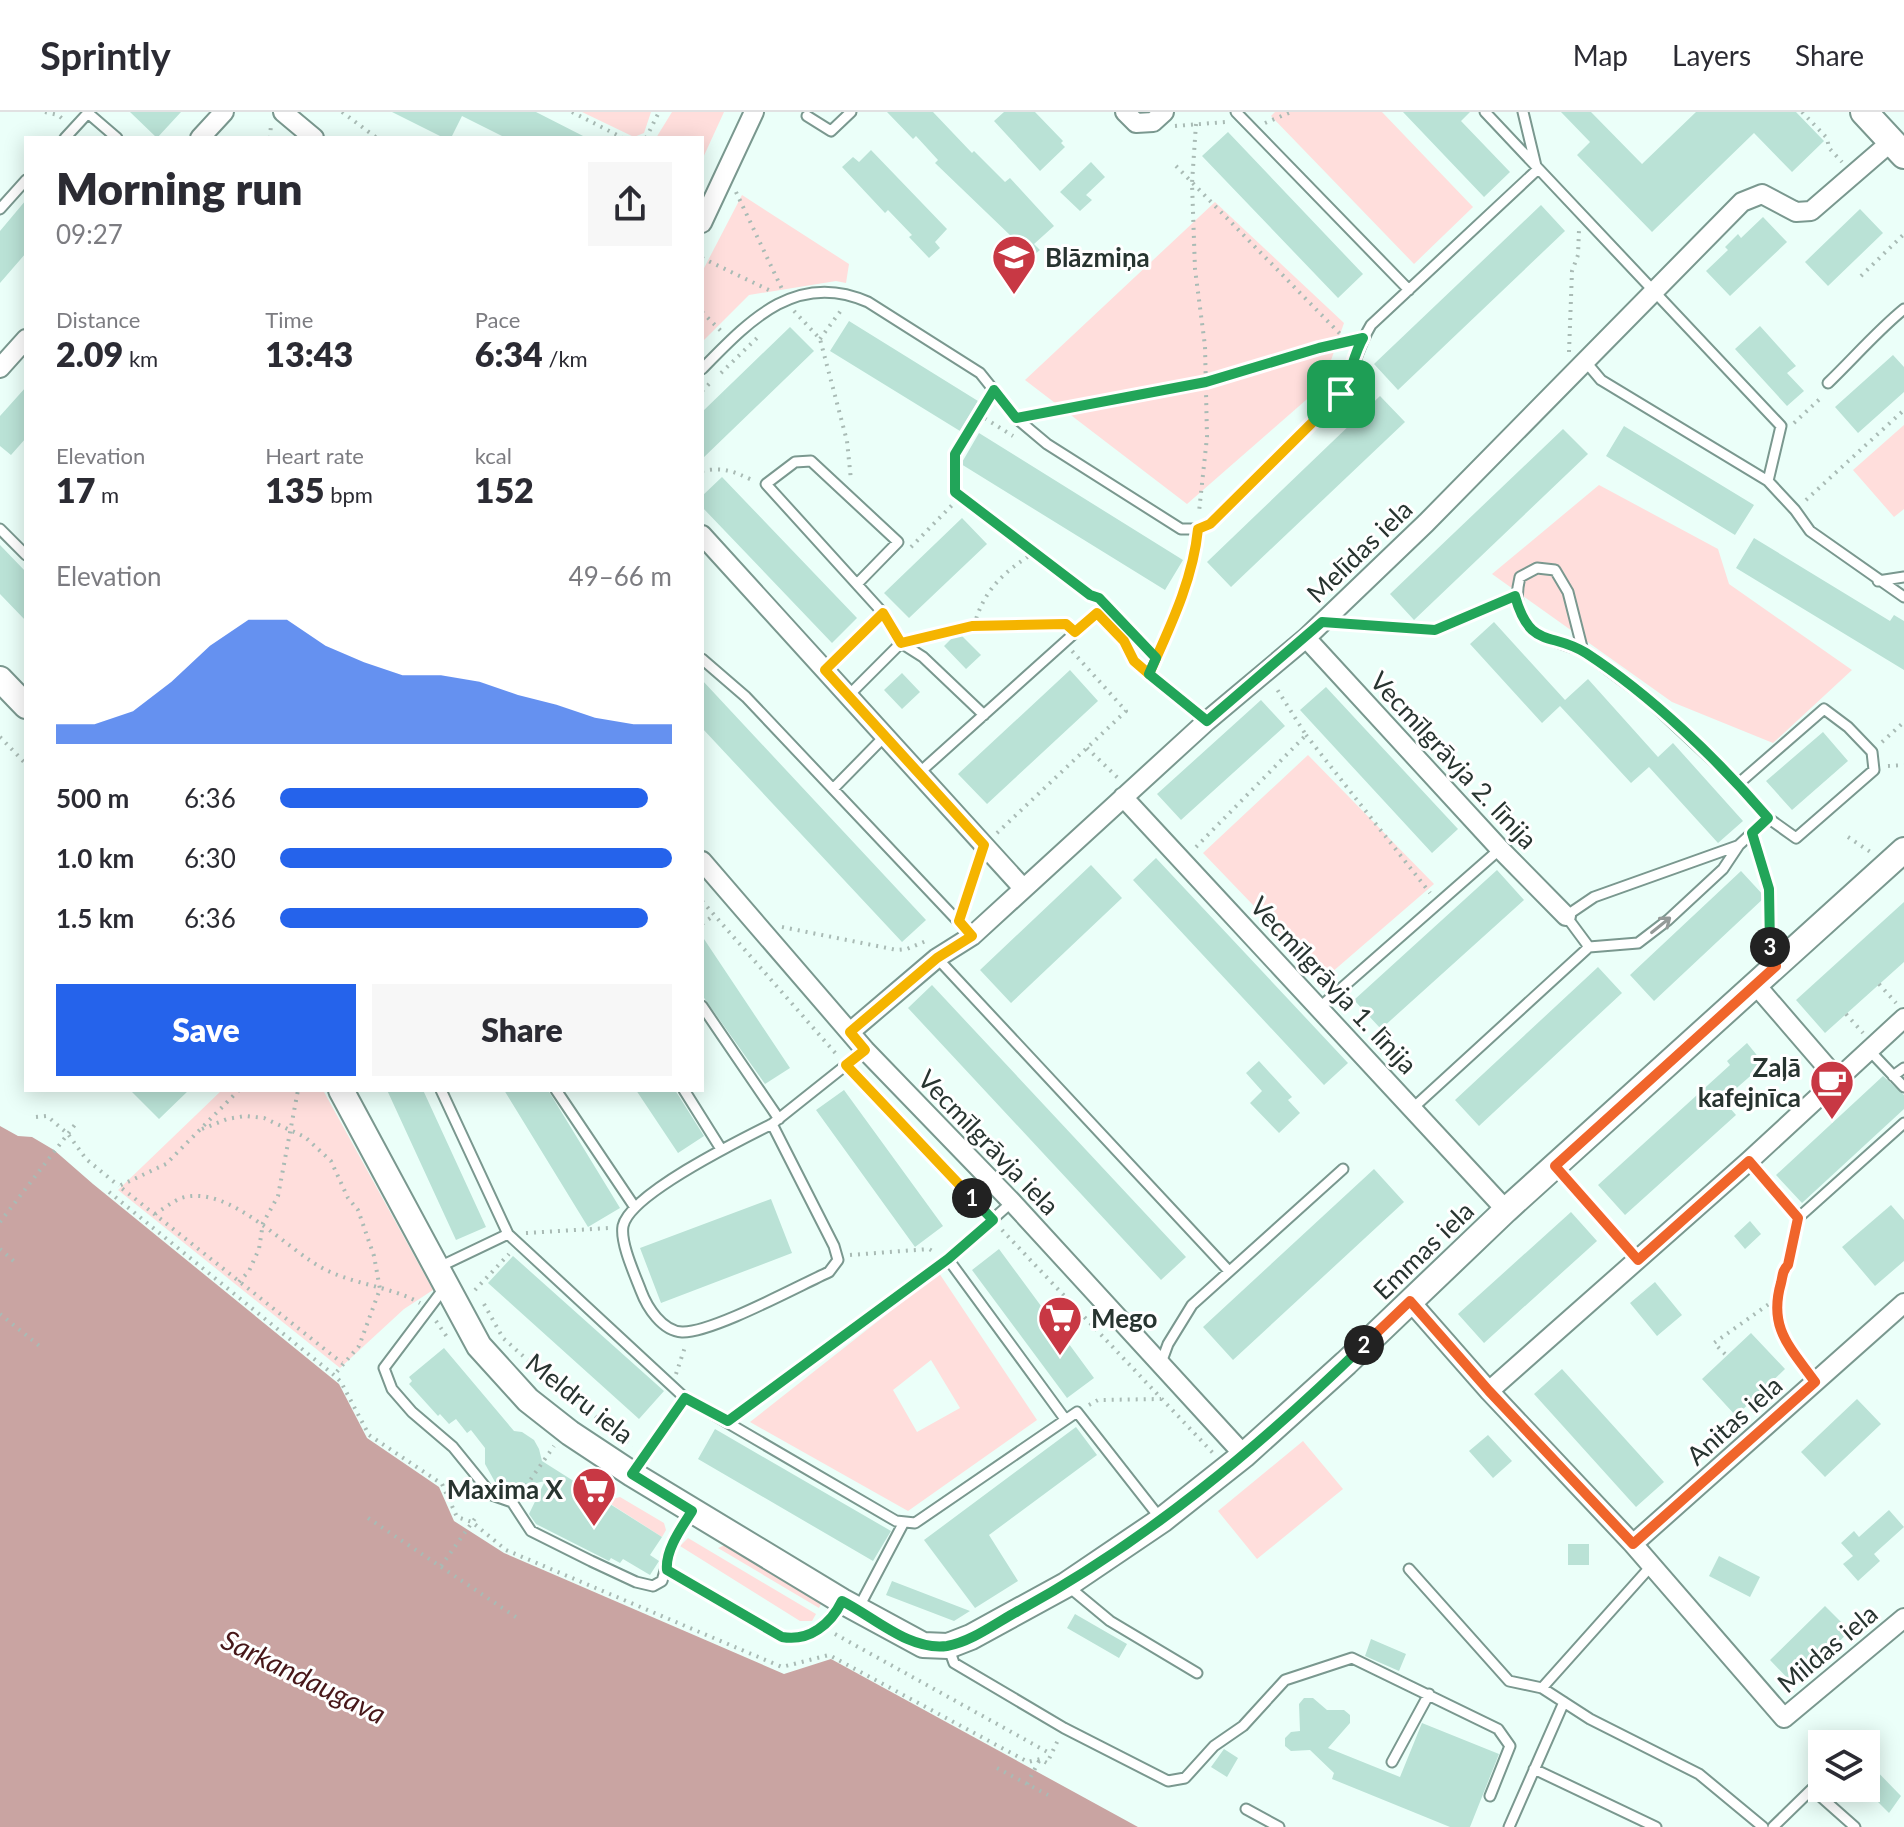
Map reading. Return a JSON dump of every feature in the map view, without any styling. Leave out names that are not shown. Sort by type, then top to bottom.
[{"type":"main road","points":[[1866,112],[1898,148]]},
{"type":"street","points":[[202,136],[224,112]]},
{"type":"street","points":[[283,112],[312,136]]},
{"type":"street","points":[[704,219],[754,112]]},
{"type":"street","points":[[1125,112],[1136,123],[1153,122],[1160,115]]},
{"type":"street","name":"Melīdas iela","points":[[850,1032],[937,958],[972,936],[1207,721],[1306,638],[1426,523],[1742,202],[1762,194],[1796,212],[1811,211],[1898,148]]},
{"type":"street","points":[[0,368],[24,341]]},
{"type":"street","points":[[704,537],[1023,888]]},
{"type":"street","name":"Vecmīlgrāvja 2. līnija","points":[[1306,638],[1500,849],[1566,916]]},
{"type":"street","name":"Vecmīlgrāvja 1. līnija","points":[[1126,794],[1183,861],[1506,1210]]},
{"type":"street","name":"Emmas iela","points":[[948,1646],[971,1637],[1066,1585],[1162,1520],[1244,1455],[1506,1210],[1904,850]]},
{"type":"street","name":"Vecmīlgrāvja iela","points":[[704,863],[865,1050],[1012,1202],[1244,1455]]},
{"type":"street","points":[[1755,984],[1837,1079]]},
{"type":"street","points":[[1489,1391],[1749,1161],[1904,1015]]},
{"type":"street","name":"Meldru iela","points":[[342,1092],[444,1272],[479,1346],[528,1400],[570,1433],[844,1610],[923,1645],[948,1646]]},
{"type":"street","points":[[1410,1301],[1489,1391],[1652,1565]]},
{"type":"street","name":"Anitas iela","points":[[1633,1544],[1904,1303]]},
{"type":"street","name":"Mildas iela","points":[[1652,1565],[1784,1718],[1904,1618]]},
{"type":"lane","points":[[807,116],[831,131],[851,112]]},
{"type":"lane","points":[[1485,112],[1781,426],[1768,481]]},
{"type":"lane","points":[[1523,112],[1537,170]]},
{"type":"lane","points":[[67,136],[88,113],[100,116],[115,136]]},
{"type":"lane","points":[[1237,114],[1409,290]]},
{"type":"lane","points":[[704,367],[766,310],[786,298],[809,292],[834,291],[868,302],[980,373],[1016,418],[1047,444],[1181,529],[1198,529],[1210,524],[1341,394],[1349,380],[1358,347],[1371,325],[1537,170]]},
{"type":"lane","points":[[0,209],[24,182]]},
{"type":"lane","points":[[1828,383],[1868,345],[1882,327],[1904,309]]},
{"type":"lane","points":[[1581,365],[1768,481],[1810,531],[1904,597]]},
{"type":"lane","points":[[857,584],[898,542],[811,461],[795,462],[766,484],[883,613],[901,643],[923,657],[984,715]]},
{"type":"lane","points":[[0,529],[24,553]]},
{"type":"lane","points":[[1583,651],[1568,592],[1555,570],[1537,568],[1520,577],[1515,596],[1521,616],[1541,637],[1583,651],[1646,698],[1738,784],[1768,818],[1796,838],[1874,770],[1872,752],[1848,727],[1824,709],[1738,784]]},
{"type":"lane","points":[[1878,581],[1904,577]]},
{"type":"lane","points":[[919,773],[1097,613],[1124,641],[1134,661],[1207,721]]},
{"type":"lane","points":[[849,695],[901,643]]},
{"type":"lane","points":[[704,661],[746,697],[972,936]]},
{"type":"lane","points":[[833,789],[885,736]]},
{"type":"lane","points":[[1413,1108],[1589,947],[1638,943],[1668,920],[1723,869],[1739,845],[1768,818]]},
{"type":"lane","points":[[1589,947],[1566,916],[1594,897],[1739,845]]},
{"type":"lane","points":[[1319,1008],[1500,849]]},
{"type":"lane","points":[[937,958],[1228,1270]]},
{"type":"lane","points":[[704,1009],[776,1122],[838,1260],[829,1272],[717,1323],[681,1332],[669,1328],[644,1300],[627,1253],[623,1227],[634,1206],[721,1149],[776,1122],[865,1050]]},
{"type":"lane","points":[[1871,1048],[1904,1087]]},
{"type":"lane","points":[[1893,1076],[1904,1068]]},
{"type":"lane","points":[[443,1092],[508,1234],[685,1398],[896,1521],[915,1523],[1077,1412],[1162,1520]]},
{"type":"lane","points":[[557,1092],[634,1206]]},
{"type":"lane","points":[[685,1092],[721,1149]]},
{"type":"lane","points":[[1749,1161],[1798,1218],[1904,1123]]},
{"type":"lane","points":[[1160,1366],[1168,1344],[1192,1305],[1343,1169]]},
{"type":"lane","points":[[1012,1202],[948,1259],[1065,1419]]},
{"type":"lane","points":[[508,1234],[444,1272],[384,1368],[392,1389],[412,1412],[453,1447],[492,1495],[512,1502],[531,1531],[636,1582],[658,1585],[667,1570],[666,1563],[673,1543],[692,1511]]},
{"type":"lane","points":[[632,1474],[685,1398]]},
{"type":"lane","points":[[667,1570],[782,1637],[793,1639],[820,1629],[844,1610],[904,1522]]},
{"type":"lane","points":[[1542,1688],[1652,1565]]},
{"type":"lane","points":[[1409,1569],[1509,1681],[1542,1688],[1590,1719],[1699,1774],[1763,1827]]},
{"type":"lane","points":[[1066,1585],[1110,1621],[1197,1673]]},
{"type":"lane","points":[[948,1646],[954,1663],[1064,1728],[1168,1781],[1185,1778],[1214,1746],[1243,1726],[1285,1680],[1352,1658],[1498,1729],[1510,1746],[1490,1796]]},
{"type":"lane","points":[[1392,1762],[1429,1694]]},
{"type":"lane","points":[[1509,1827],[1564,1702]]},
{"type":"lane","points":[[1534,1769],[1656,1827]]},
{"type":"lane","points":[[1773,1827],[1812,1789],[1855,1827]]},
{"type":"lane","points":[[1246,1809],[1279,1827]]},
{"type":"path","points":[[45,112],[58,115],[74,128]]},
{"type":"path","points":[[342,112],[374,136]]},
{"type":"path","points":[[572,112],[619,136]]},
{"type":"path","points":[[647,136],[659,112]]},
{"type":"path","points":[[1252,128],[1291,112]]},
{"type":"path","points":[[1802,112],[1827,138],[1829,148],[1840,159]]},
{"type":"path","points":[[1160,115],[1171,126],[1226,122],[1237,114]]},
{"type":"path","points":[[1149,674],[1181,600],[1196,545],[1207,437],[1205,346],[1195,269],[1192,183],[1196,124]]},
{"type":"path","points":[[1176,166],[1347,341]]},
{"type":"path","points":[[733,187],[786,298]]},
{"type":"path","points":[[1581,365],[1569,355],[1572,271],[1578,255],[1579,224],[1588,233]]},
{"type":"path","points":[[1861,276],[1904,234]]},
{"type":"path","points":[[704,259],[786,298]]},
{"type":"path","points":[[820,339],[846,304],[837,303]]},
{"type":"path","points":[[784,313],[804,307]]},
{"type":"path","points":[[793,310],[820,339],[847,441],[853,498]]},
{"type":"path","points":[[704,314],[731,341]]},
{"type":"path","points":[[704,389],[763,333]]},
{"type":"path","points":[[1016,418],[1206,382],[1363,338]]},
{"type":"path","points":[[994,390],[955,454],[955,492],[1090,595],[1099,598],[1108,608]]},
{"type":"path","points":[[1793,424],[1824,394]]},
{"type":"path","points":[[1795,510],[1904,410]]},
{"type":"path","points":[[978,414],[1017,439]]},
{"type":"path","points":[[704,471],[719,467],[735,470],[766,484]]},
{"type":"path","points":[[904,554],[959,498]]},
{"type":"path","points":[[1189,545],[1208,542]]},
{"type":"path","points":[[974,626],[981,605],[994,585],[1013,566],[1034,553]]},
{"type":"path","points":[[1322,622],[1435,630],[1515,596]]},
{"type":"path","points":[[825,670],[883,613]]},
{"type":"path","points":[[901,643],[974,626],[1066,624],[1075,632]]},
{"type":"path","points":[[910,629],[919,637]]},
{"type":"path","points":[[1137,638],[1166,668]]},
{"type":"path","points":[[959,921],[984,845],[1126,711],[1065,642]]},
{"type":"path","points":[[1265,672],[1306,735],[1438,903]]},
{"type":"path","points":[[1872,752],[1904,722]]},
{"type":"path","points":[[1183,861],[1306,735]]},
{"type":"path","points":[[0,737],[24,762]]},
{"type":"path","points":[[1087,748],[1126,794]]},
{"type":"path","points":[[1752,833],[1769,889],[1770,949],[1776,966]]},
{"type":"path","points":[[704,904],[846,1065],[1217,1458]]},
{"type":"path","points":[[704,922],[713,915]]},
{"type":"path","points":[[776,926],[897,950],[929,940]]},
{"type":"path","points":[[1879,984],[1904,1015]]},
{"type":"path","points":[[1846,1014],[1871,1048]]},
{"type":"path","points":[[119,1186],[166,1164],[237,1092]]},
{"type":"path","points":[[239,1282],[249,1271],[259,1249],[263,1223],[278,1196],[298,1092]]},
{"type":"path","points":[[36,1117],[47,1116],[68,1134],[86,1159],[342,1363]]},
{"type":"path","points":[[200,1130],[227,1119],[245,1116],[264,1118],[319,1147],[331,1161],[365,1226],[380,1289],[359,1346],[334,1375]]},
{"type":"path","points":[[0,1222],[77,1122]]},
{"type":"path","points":[[1555,1166],[1638,1260]]},
{"type":"path","points":[[109,1192],[334,1375],[341,1382],[369,1435],[442,1484],[457,1517],[472,1522],[506,1550],[738,1651],[782,1667],[829,1655],[1028,1762],[1040,1759],[1047,1763],[1064,1728]]},
{"type":"path","points":[[155,1214],[182,1198],[211,1198],[263,1223],[315,1265],[350,1281],[408,1296]]},
{"type":"path","points":[[1798,1218],[1788,1265],[1783,1270],[1776,1299],[1776,1317],[1780,1332],[1815,1382]]},
{"type":"path","points":[[508,1234],[623,1227]]},
{"type":"path","points":[[475,1290],[519,1244]]},
{"type":"path","points":[[0,1249],[17,1264]]},
{"type":"path","points":[[837,1256],[929,1249]]},
{"type":"path","points":[[728,1421],[948,1259]]},
{"type":"path","points":[[444,1272],[465,1273],[503,1338],[552,1382],[633,1446]]},
{"type":"path","points":[[1725,1354],[1714,1343],[1776,1299]]},
{"type":"path","points":[[0,1314],[42,1348]]},
{"type":"path","points":[[672,1386],[691,1330]]},
{"type":"path","points":[[341,1382],[350,1377]]},
{"type":"path","points":[[1077,1412],[1098,1400],[1161,1399]]},
{"type":"path","points":[[526,1486],[554,1446]]},
{"type":"path","points":[[591,1492],[601,1478]]},
{"type":"path","points":[[441,1566],[476,1517]]},
{"type":"path","points":[[368,1518],[516,1617]]},
{"type":"path","points":[[844,1610],[834,1634],[1051,1754]]},
{"type":"path","points":[[1027,1784],[1040,1759]]},
{"type":"path","points":[[997,1768],[1048,1795]]},
{"type":"shaded area","points":[[582,112],[651,112],[644,133],[632,136]]},
{"type":"shaded area","points":[[672,112],[724,112],[704,156],[704,136],[657,136]]},
{"type":"shaded area","points":[[1275,112],[1382,112],[1473,207],[1414,264],[1271,116]]},
{"type":"shaded area","points":[[742,195],[849,264],[846,283],[836,281],[749,295],[704,340],[704,268]]},
{"type":"shaded area","points":[[1215,202],[1344,323],[1322,386],[1187,504],[1025,380]]},
{"type":"shaded area","points":[[1904,425],[1904,509],[1894,517],[1853,470]]},
{"type":"shaded area","points":[[1599,485],[1718,549],[1729,584],[1852,670],[1773,743],[1672,702],[1492,574]]},
{"type":"shaded area","points":[[1308,755],[1434,884],[1324,979],[1203,853]]},
{"type":"shaded area","points":[[220,1092],[324,1092],[433,1290],[404,1309],[340,1368],[118,1190]]},
{"type":"shaded area","points":[[939,1273],[1037,1420],[908,1511],[750,1422]],"holes":[[[931,1360],[960,1408],[917,1432],[893,1390]]]},
{"type":"shaded area","points":[[1303,1441],[1343,1489],[1257,1559],[1218,1511]]},
{"type":"shaded area","points":[[620,1497],[664,1523],[666,1530],[662,1537],[606,1501]]},
{"type":"shaded area","points":[[688,1538],[816,1614],[812,1621],[800,1621],[680,1546]]},
{"type":"shaded area","points":[[725,1545],[822,1602],[819,1608],[718,1548]]},
{"type":"water","name":"Sarkandaugava","points":[[0,1126],[18,1136],[32,1137],[54,1150],[339,1384],[367,1438],[439,1487],[454,1521],[504,1553],[784,1674],[831,1659],[1138,1827],[0,1827]]},
{"type":"building","points":[[130,112],[181,112],[159,136],[155,136]]},
{"type":"building","points":[[392,112],[536,112],[583,136],[502,136],[462,116],[452,136],[440,136]]},
{"type":"building","points":[[887,112],[933,112],[1005,182],[1010,178],[1054,226],[1034,244],[1040,250],[1028,260],[1009,240],[1012,237],[935,163],[938,160],[916,136],[913,139]]},
{"type":"building","points":[[1004,112],[1035,112],[1065,147],[1040,171],[994,121]]},
{"type":"building","points":[[1403,112],[1470,112],[1461,121],[1510,172],[1484,197]]},
{"type":"building","points":[[1561,112],[1591,112],[1642,164],[1696,112],[1796,112],[1824,141],[1792,172],[1754,133],[1652,232],[1577,155],[1590,142]]},
{"type":"building","points":[[1228,132],[1363,274],[1338,298],[1202,156]]},
{"type":"building","points":[[871,150],[947,229],[935,242],[940,248],[929,258],[909,237],[912,235],[888,210],[885,213],[842,167],[853,157],[859,162]]},
{"type":"building","points":[[1091,162],[1105,177],[1086,195],[1092,200],[1080,211],[1060,192]]},
{"type":"building","points":[[24,202],[24,255],[0,283],[0,231]]},
{"type":"building","points":[[1541,205],[1565,231],[1398,390],[1374,364]]},
{"type":"building","points":[[1860,209],[1883,233],[1828,286],[1805,262]]},
{"type":"building","points":[[1763,217],[1787,242],[1730,296],[1706,271],[1728,250],[1725,247],[1738,234],[1741,238]]},
{"type":"building","points":[[849,321],[978,401],[960,431],[830,351]]},
{"type":"building","points":[[1760,326],[1796,366],[1787,373],[1804,391],[1787,406],[1735,349]]},
{"type":"building","points":[[790,327],[814,351],[704,457],[704,410]]},
{"type":"building","points":[[1893,355],[1904,367],[1904,392],[1858,433],[1835,407]]},
{"type":"building","points":[[24,389],[24,440],[11,455],[0,446],[0,416]]},
{"type":"building","points":[[1380,396],[1405,422],[1231,587],[1207,562]]},
{"type":"building","points":[[1624,426],[1754,505],[1735,535],[1606,456]]},
{"type":"building","points":[[1563,429],[1588,454],[1414,620],[1390,594]]},
{"type":"building","points":[[979,433],[1183,560],[1165,590],[961,464]]},
{"type":"building","points":[[722,477],[857,618],[832,643],[704,509],[704,494]]},
{"type":"building","points":[[962,518],[987,544],[909,618],[884,593]]},
{"type":"building","points":[[1754,538],[1890,621],[1894,615],[1904,621],[1904,670],[1736,568]]},
{"type":"building","points":[[0,545],[24,570],[24,619],[0,594]]},
{"type":"building","points":[[1494,622],[1565,700],[1588,679],[1658,757],[1673,743],[1743,821],[1718,843],[1649,767],[1631,783],[1560,706],[1542,723],[1470,644]]},
{"type":"building","points":[[958,632],[981,655],[966,669],[944,646]]},
{"type":"building","points":[[1070,670],[1098,701],[987,804],[958,774]]},
{"type":"building","points":[[902,673],[920,692],[902,709],[884,690]]},
{"type":"building","points":[[704,682],[926,920],[902,942],[704,730]]},
{"type":"building","points":[[1326,687],[1458,829],[1432,853],[1300,710]]},
{"type":"building","points":[[1261,700],[1285,726],[1181,820],[1157,794]]},
{"type":"building","points":[[1823,732],[1848,761],[1792,810],[1766,781]]},
{"type":"building","points":[[1156,858],[1348,1063],[1324,1085],[1133,880]]},
{"type":"building","points":[[1091,865],[1122,898],[1011,1003],[980,970]]},
{"type":"building","points":[[1497,870],[1524,900],[1381,1029],[1354,1000]]},
{"type":"building","points":[[1741,871],[1765,897],[1654,1001],[1630,975]]},
{"type":"building","points":[[1904,902],[1904,962],[1825,1033],[1796,1000]]},
{"type":"building","points":[[704,939],[790,1068],[765,1084],[704,998]]},
{"type":"building","points":[[1598,967],[1622,993],[1479,1126],[1455,1100]]},
{"type":"building","points":[[932,985],[1186,1257],[1161,1280],[908,1008]]},
{"type":"building","points":[[1747,1043],[1764,1064],[1723,1100],[1736,1115],[1625,1215],[1598,1185],[1730,1065],[1727,1061]]},
{"type":"building","points":[[1259,1061],[1292,1097],[1288,1100],[1300,1113],[1279,1133],[1250,1103],[1262,1091],[1246,1073]]},
{"type":"building","points":[[1883,1076],[1904,1095],[1904,1109],[1802,1203],[1776,1175]]},
{"type":"building","points":[[844,1090],[943,1226],[915,1247],[816,1110]]},
{"type":"building","points":[[132,1092],[187,1092],[159,1119]]},
{"type":"building","points":[[388,1092],[424,1092],[486,1227],[456,1240]]},
{"type":"building","points":[[505,1092],[549,1092],[620,1208],[588,1227]]},
{"type":"building","points":[[637,1092],[676,1092],[704,1136],[678,1153]]},
{"type":"building","points":[[1374,1169],[1404,1202],[1233,1360],[1203,1327]]},
{"type":"building","points":[[771,1199],[792,1253],[661,1303],[640,1248]]},
{"type":"building","points":[[1891,1205],[1904,1220],[1904,1261],[1875,1286],[1842,1247]]},
{"type":"building","points":[[1571,1212],[1597,1241],[1484,1343],[1458,1314]]},
{"type":"building","points":[[1750,1221],[1761,1234],[1745,1249],[1734,1236]]},
{"type":"building","points":[[999,1249],[1094,1378],[1067,1398],[972,1270]]},
{"type":"building","points":[[513,1256],[664,1391],[639,1419],[488,1283]]},
{"type":"building","points":[[1655,1282],[1682,1315],[1657,1336],[1630,1303]]},
{"type":"building","points":[[1751,1333],[1785,1369],[1736,1416],[1702,1379]]},
{"type":"building","points":[[444,1348],[514,1431],[534,1440],[542,1461],[662,1537],[650,1555],[659,1561],[650,1575],[623,1559],[620,1563],[611,1558],[609,1561],[536,1524],[529,1514],[545,1481],[514,1488],[495,1482],[485,1464],[485,1448],[471,1430],[467,1433],[456,1419],[449,1424],[440,1414],[438,1416],[409,1384],[412,1381],[409,1377]]},
{"type":"building","points":[[1562,1369],[1664,1482],[1636,1507],[1534,1394]]},
{"type":"building","points":[[1857,1399],[1881,1424],[1825,1477],[1801,1452]]},
{"type":"building","points":[[1076,1427],[1097,1455],[989,1535],[1018,1581],[975,1608],[924,1540]]},
{"type":"building","points":[[715,1429],[891,1531],[873,1561],[698,1459]]},
{"type":"building","points":[[1488,1435],[1512,1461],[1493,1478],[1469,1451]]},
{"type":"building","points":[[1889,1510],[1904,1527],[1874,1554],[1880,1561],[1858,1581],[1843,1564],[1853,1556],[1841,1543],[1854,1531],[1859,1537]]},
{"type":"building","points":[[1568,1544],[1589,1544],[1589,1565],[1568,1565]]},
{"type":"building","points":[[1719,1556],[1760,1577],[1750,1597],[1709,1576]]},
{"type":"building","points":[[892,1581],[970,1611],[954,1621],[886,1595]]},
{"type":"building","points":[[1825,1606],[1850,1631],[1794,1685],[1770,1660]]},
{"type":"building","points":[[1075,1614],[1127,1644],[1119,1658],[1067,1628]]},
{"type":"building","points":[[1371,1639],[1406,1654],[1399,1671],[1365,1656]]},
{"type":"building","points":[[1304,1698],[1313,1698],[1327,1710],[1344,1710],[1350,1715],[1350,1723],[1328,1748],[1400,1777],[1422,1723],[1499,1754],[1470,1827],[1450,1827],[1332,1779],[1334,1773],[1310,1750],[1291,1751],[1285,1746],[1285,1738],[1291,1732],[1300,1731],[1299,1704]]},
{"type":"building","points":[[1224,1749],[1238,1758],[1227,1777],[1211,1767]]},
{"type":"building","points":[[1880,1774],[1901,1796],[1889,1813],[1878,1802]]},
{"type":"place","name":"Blāzmiņa","points":[[1014,296]]},
{"type":"place","name":"Zaļā kafejnīca","points":[[1832,1121]]},
{"type":"place","name":"Mego","points":[[1060,1357]]},
{"type":"place","name":"Maxima X","points":[[594,1528]]},
{"type":"route","points":[[1341,394],[1210,524],[1198,529],[1181,600],[1156,658],[1149,674],[1134,661],[1124,641],[1097,613],[1075,632],[1066,624],[972,626],[901,643],[883,613],[825,670],[984,845],[959,921],[972,936],[937,958],[850,1032],[865,1050],[846,1065],[993,1220],[948,1259],[728,1421],[685,1398],[632,1474],[692,1511],[673,1543],[666,1563],[667,1570],[782,1637],[793,1639],[820,1629],[836,1614],[842,1601],[923,1645],[948,1646],[971,1637],[1066,1585],[1162,1520],[1244,1455],[1410,1301],[1489,1391],[1633,1544],[1815,1382],[1780,1332],[1776,1317],[1776,1299],[1783,1270],[1788,1265],[1798,1218],[1749,1161],[1638,1260],[1555,1166],[1776,966],[1770,949],[1769,889],[1752,833],[1768,818],[1738,784],[1646,698],[1583,651],[1541,637],[1521,616],[1515,596],[1435,630],[1322,622],[1207,721],[1149,674],[1156,658],[1099,598],[1090,595],[955,492],[955,454],[994,390],[1016,418],[1206,382],[1363,338],[1341,394]]}]
